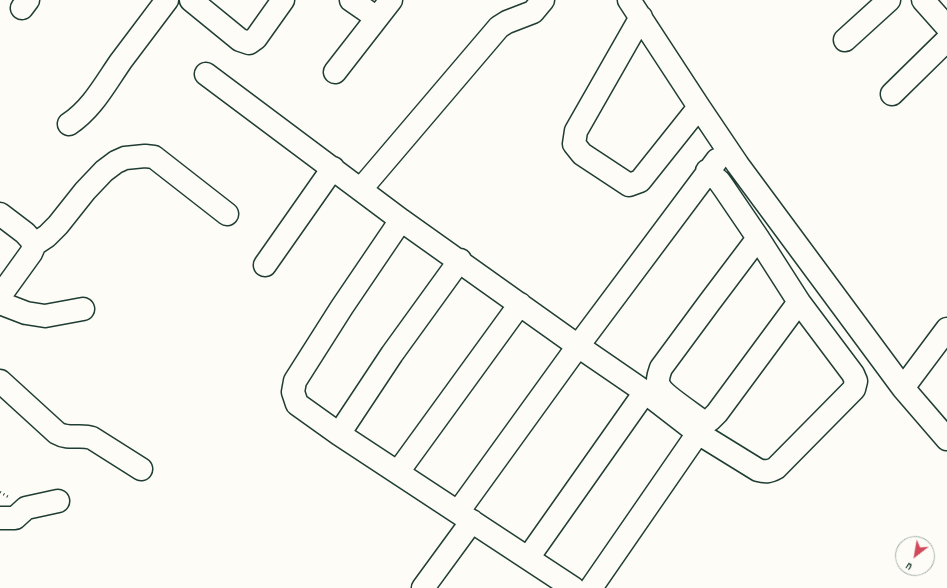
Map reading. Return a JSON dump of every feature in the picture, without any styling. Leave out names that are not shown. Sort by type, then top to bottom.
[{"type":"street","points":[[69,124],[80,116],[91,104],[136,40],[167,0]]},
{"type":"street","points":[[191,0],[240,40],[250,43],[256,38],[283,0]]},
{"type":"street","points":[[351,0],[377,18]]},
{"type":"street","points":[[335,72],[391,0]]},
{"type":"street","points":[[360,189],[499,27],[507,22],[533,12],[544,0]]},
{"type":"street","points":[[845,40],[889,0]]},
{"type":"street","points":[[922,0],[947,27]]},
{"type":"street","points":[[635,9],[576,131],[574,144],[582,154],[630,185],[640,181],[699,108]]},
{"type":"street","points":[[635,9],[732,157],[903,388],[947,439]]},
{"type":"street","points":[[892,94],[947,40]]},
{"type":"street","points":[[206,74],[401,220],[460,260],[704,436],[758,470],[765,472],[771,471],[776,468],[854,389],[856,381],[853,374],[798,302],[758,238],[713,176]]},
{"type":"street","points":[[0,296],[31,253],[35,244],[47,236],[58,225],[85,191],[104,171],[116,162],[136,157],[154,157],[227,214]]},
{"type":"street","points":[[423,588],[466,517],[583,349],[713,176],[730,173],[732,157]]},
{"type":"street","points":[[265,265],[333,168]]},
{"type":"street","points":[[0,214],[25,233],[35,244]]},
{"type":"street","points":[[401,220],[338,314],[296,381],[293,392],[297,404],[339,434],[573,588]]},
{"type":"street","points":[[758,238],[661,368],[658,378],[660,387],[672,399],[702,421],[710,420],[798,302]]},
{"type":"street","points":[[339,434],[392,354],[460,260]]},
{"type":"street","points":[[0,303],[26,313],[45,316],[83,309]]},
{"type":"street","points":[[398,472],[520,304]]},
{"type":"street","points":[[903,388],[947,329]]},
{"type":"street","points":[[0,382],[57,433],[64,436],[86,436],[92,438],[141,470]]},
{"type":"street","points":[[528,558],[645,392]]},
{"type":"street","points":[[591,588],[704,436]]},
{"type":"street","points":[[609,588],[704,436]]},
{"type":"street","points":[[0,518],[16,518],[26,508],[58,502]]}]
